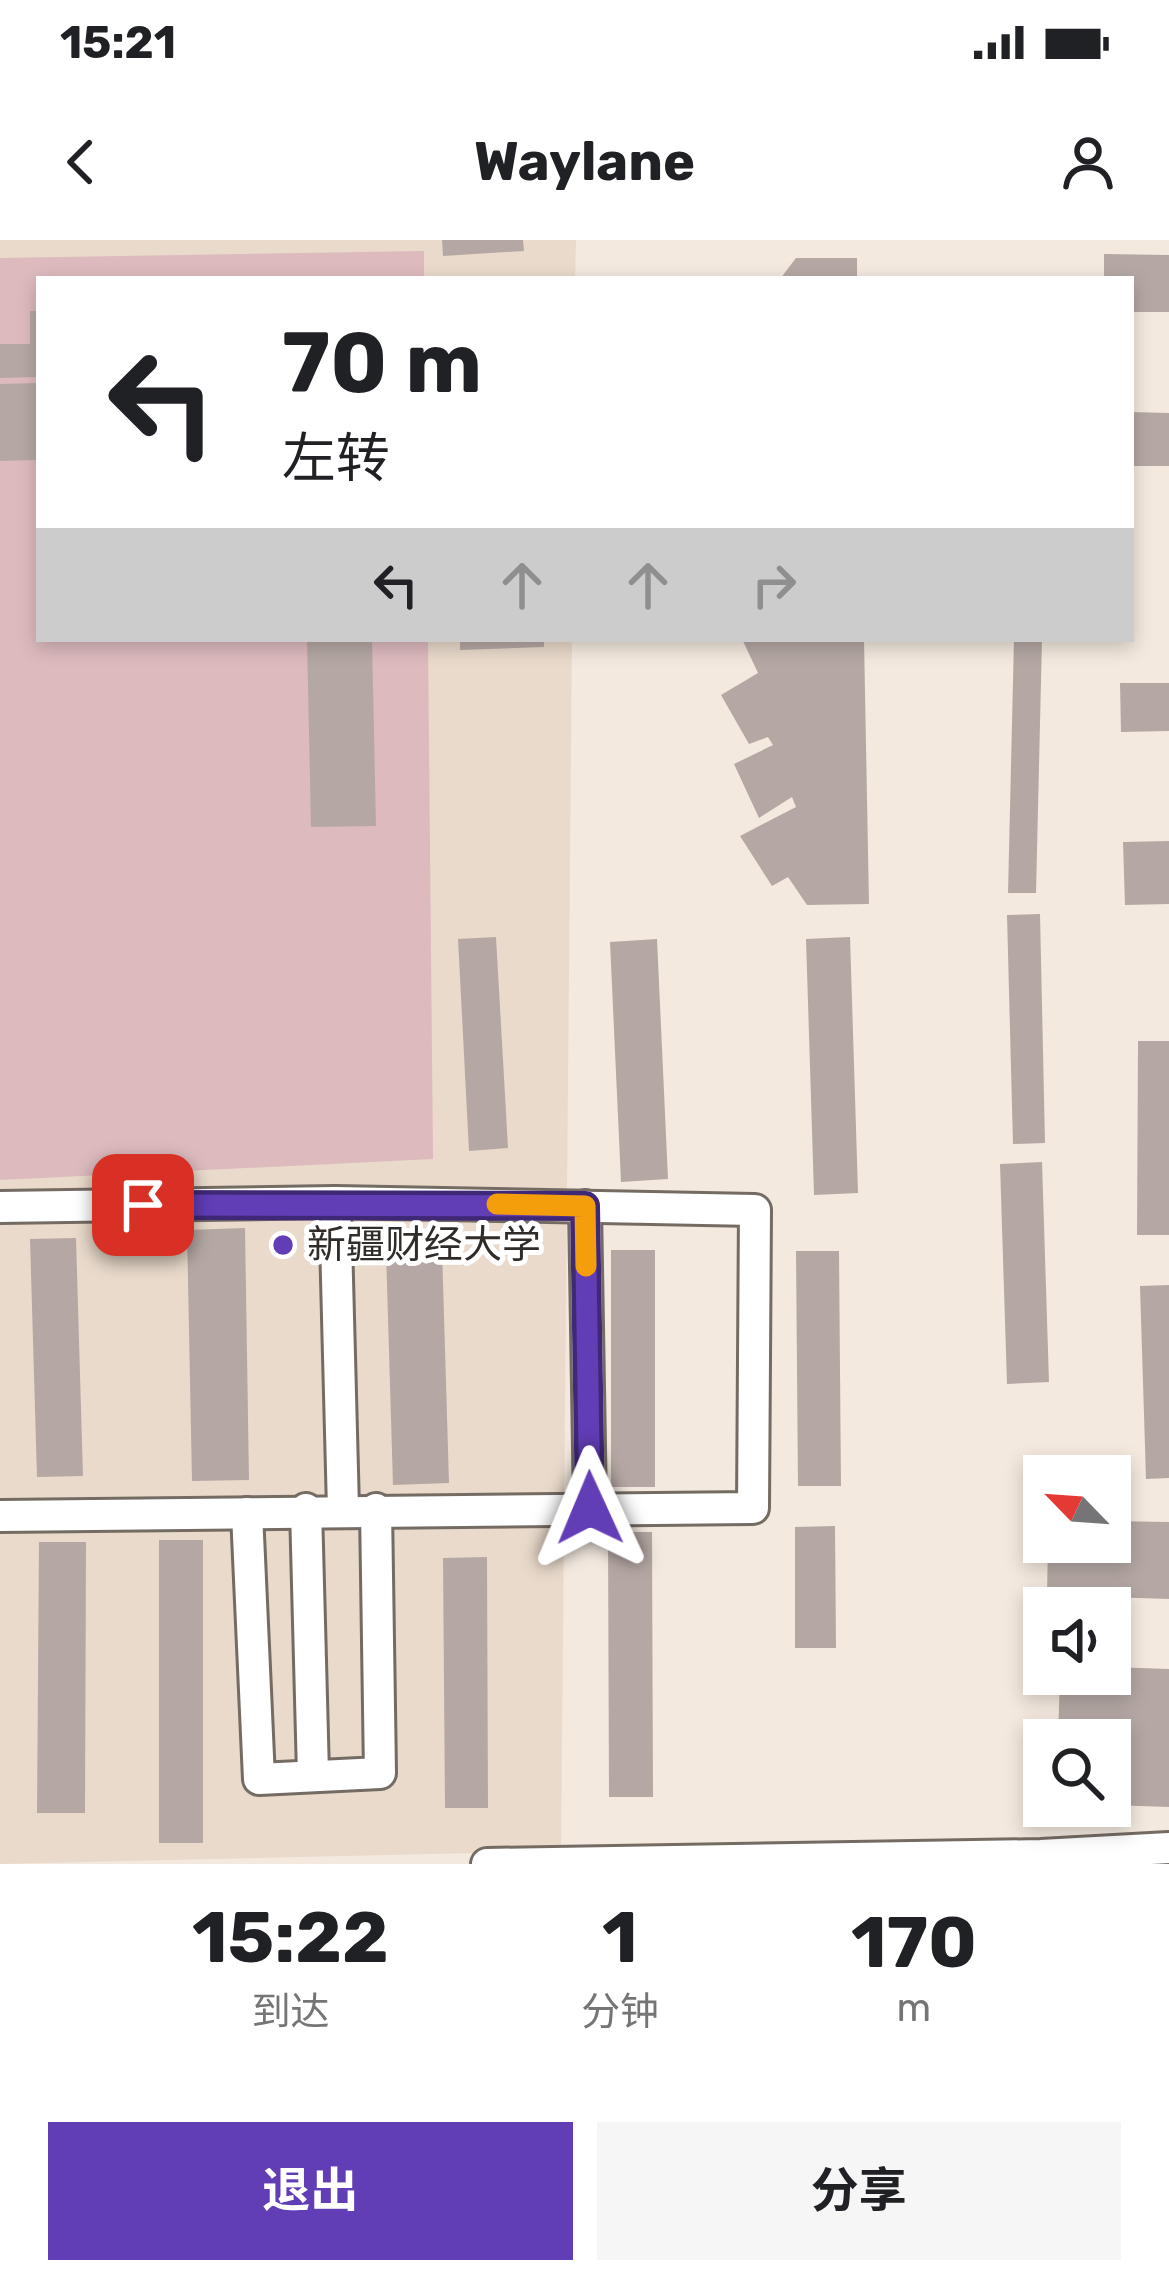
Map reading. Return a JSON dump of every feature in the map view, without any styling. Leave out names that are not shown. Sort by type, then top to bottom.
[{"type":"lane","points":[[335,1202],[343,1509]]},
{"type":"lane","points":[[0,1207],[335,1202],[754,1210],[753,1508],[306,1509],[0,1516]]},
{"type":"lane","points":[[585,1206],[590,1508]]},
{"type":"lane","points":[[306,1509],[313,1774]]},
{"type":"lane","points":[[247,1513],[259,1779],[380,1773],[376,1509]]},
{"type":"lane","points":[[487,1864],[1041,1856],[1169,1848]]},
{"type":"shaded area","name":"新疆财经大学","points":[[0,240],[576,240],[575,276],[36,276],[36,642],[572,642],[561,1851],[0,1864]]},
{"type":"shaded area","points":[[424,251],[424,276],[36,276],[36,642],[428,642],[433,1159],[0,1180],[0,258]]},
{"type":"building","points":[[442,240],[523,240],[524,251],[443,256]]},
{"type":"building","points":[[1104,254],[1169,255],[1169,312],[1134,312],[1134,276],[1104,276]]},
{"type":"building","points":[[796,258],[857,258],[857,276],[782,276]]},
{"type":"building","points":[[30,311],[36,311],[36,377],[0,378],[0,344],[30,344]]},
{"type":"building","points":[[36,383],[36,460],[0,461],[0,384]]},
{"type":"building","points":[[1134,412],[1169,413],[1169,466],[1134,466]]},
{"type":"building","points":[[307,642],[372,642],[376,826],[311,827]]},
{"type":"building","points":[[460,642],[544,642],[544,647],[460,650]]},
{"type":"building","points":[[743,642],[864,642],[869,904],[807,905],[788,877],[772,886],[740,836],[796,807],[792,797],[759,818],[734,764],[773,745],[768,737],[749,744],[721,695],[758,673]]},
{"type":"building","points":[[1014,642],[1042,642],[1036,893],[1008,893]]},
{"type":"building","points":[[1120,683],[1169,683],[1169,731],[1121,732]]},
{"type":"building","points":[[1169,841],[1169,904],[1125,905],[1123,842]]},
{"type":"building","points":[[1040,914],[1045,1143],[1013,1144],[1007,915]]},
{"type":"building","points":[[496,937],[508,1148],[469,1151],[458,939]]},
{"type":"building","points":[[850,937],[858,1193],[814,1195],[806,939]]},
{"type":"building","points":[[657,939],[668,1179],[621,1182],[610,942]]},
{"type":"building","points":[[1138,1041],[1169,1041],[1169,1235],[1137,1235]]},
{"type":"building","points":[[1042,1162],[1049,1382],[1007,1384],[1000,1164]]},
{"type":"building","points":[[245,1228],[249,1480],[192,1481],[187,1230]]},
{"type":"building","points":[[76,1238],[83,1476],[37,1477],[30,1239]]},
{"type":"building","points":[[442,1249],[449,1483],[393,1485],[386,1251]]},
{"type":"building","points":[[611,1250],[655,1250],[655,1487],[611,1487]]},
{"type":"building","points":[[796,1251],[839,1251],[841,1486],[798,1486]]},
{"type":"building","points":[[1169,1285],[1169,1478],[1146,1479],[1140,1286]]},
{"type":"building","points":[[1131,1521],[1169,1522],[1169,1599],[1131,1598],[1131,1587],[1047,1587],[1048,1563],[1131,1563]]},
{"type":"building","points":[[835,1526],[836,1648],[795,1648],[795,1527]]},
{"type":"building","points":[[608,1532],[652,1532],[653,1797],[609,1797]]},
{"type":"building","points":[[159,1540],[203,1540],[203,1843],[159,1843]]},
{"type":"building","points":[[39,1542],[86,1542],[85,1813],[37,1813]]},
{"type":"building","points":[[487,1557],[488,1808],[445,1808],[443,1558]]},
{"type":"building","points":[[1131,1668],[1169,1669],[1169,1807],[1131,1806],[1131,1719],[1059,1719],[1059,1695],[1131,1695]]},
{"type":"slow traffic","points":[[497,1204],[585,1206],[586,1266]]},
{"type":"place","name":"新疆财经大学","points":[[283,1245]]},
{"type":"route","points":[[143,1205],[585,1206],[590,1508]]}]
